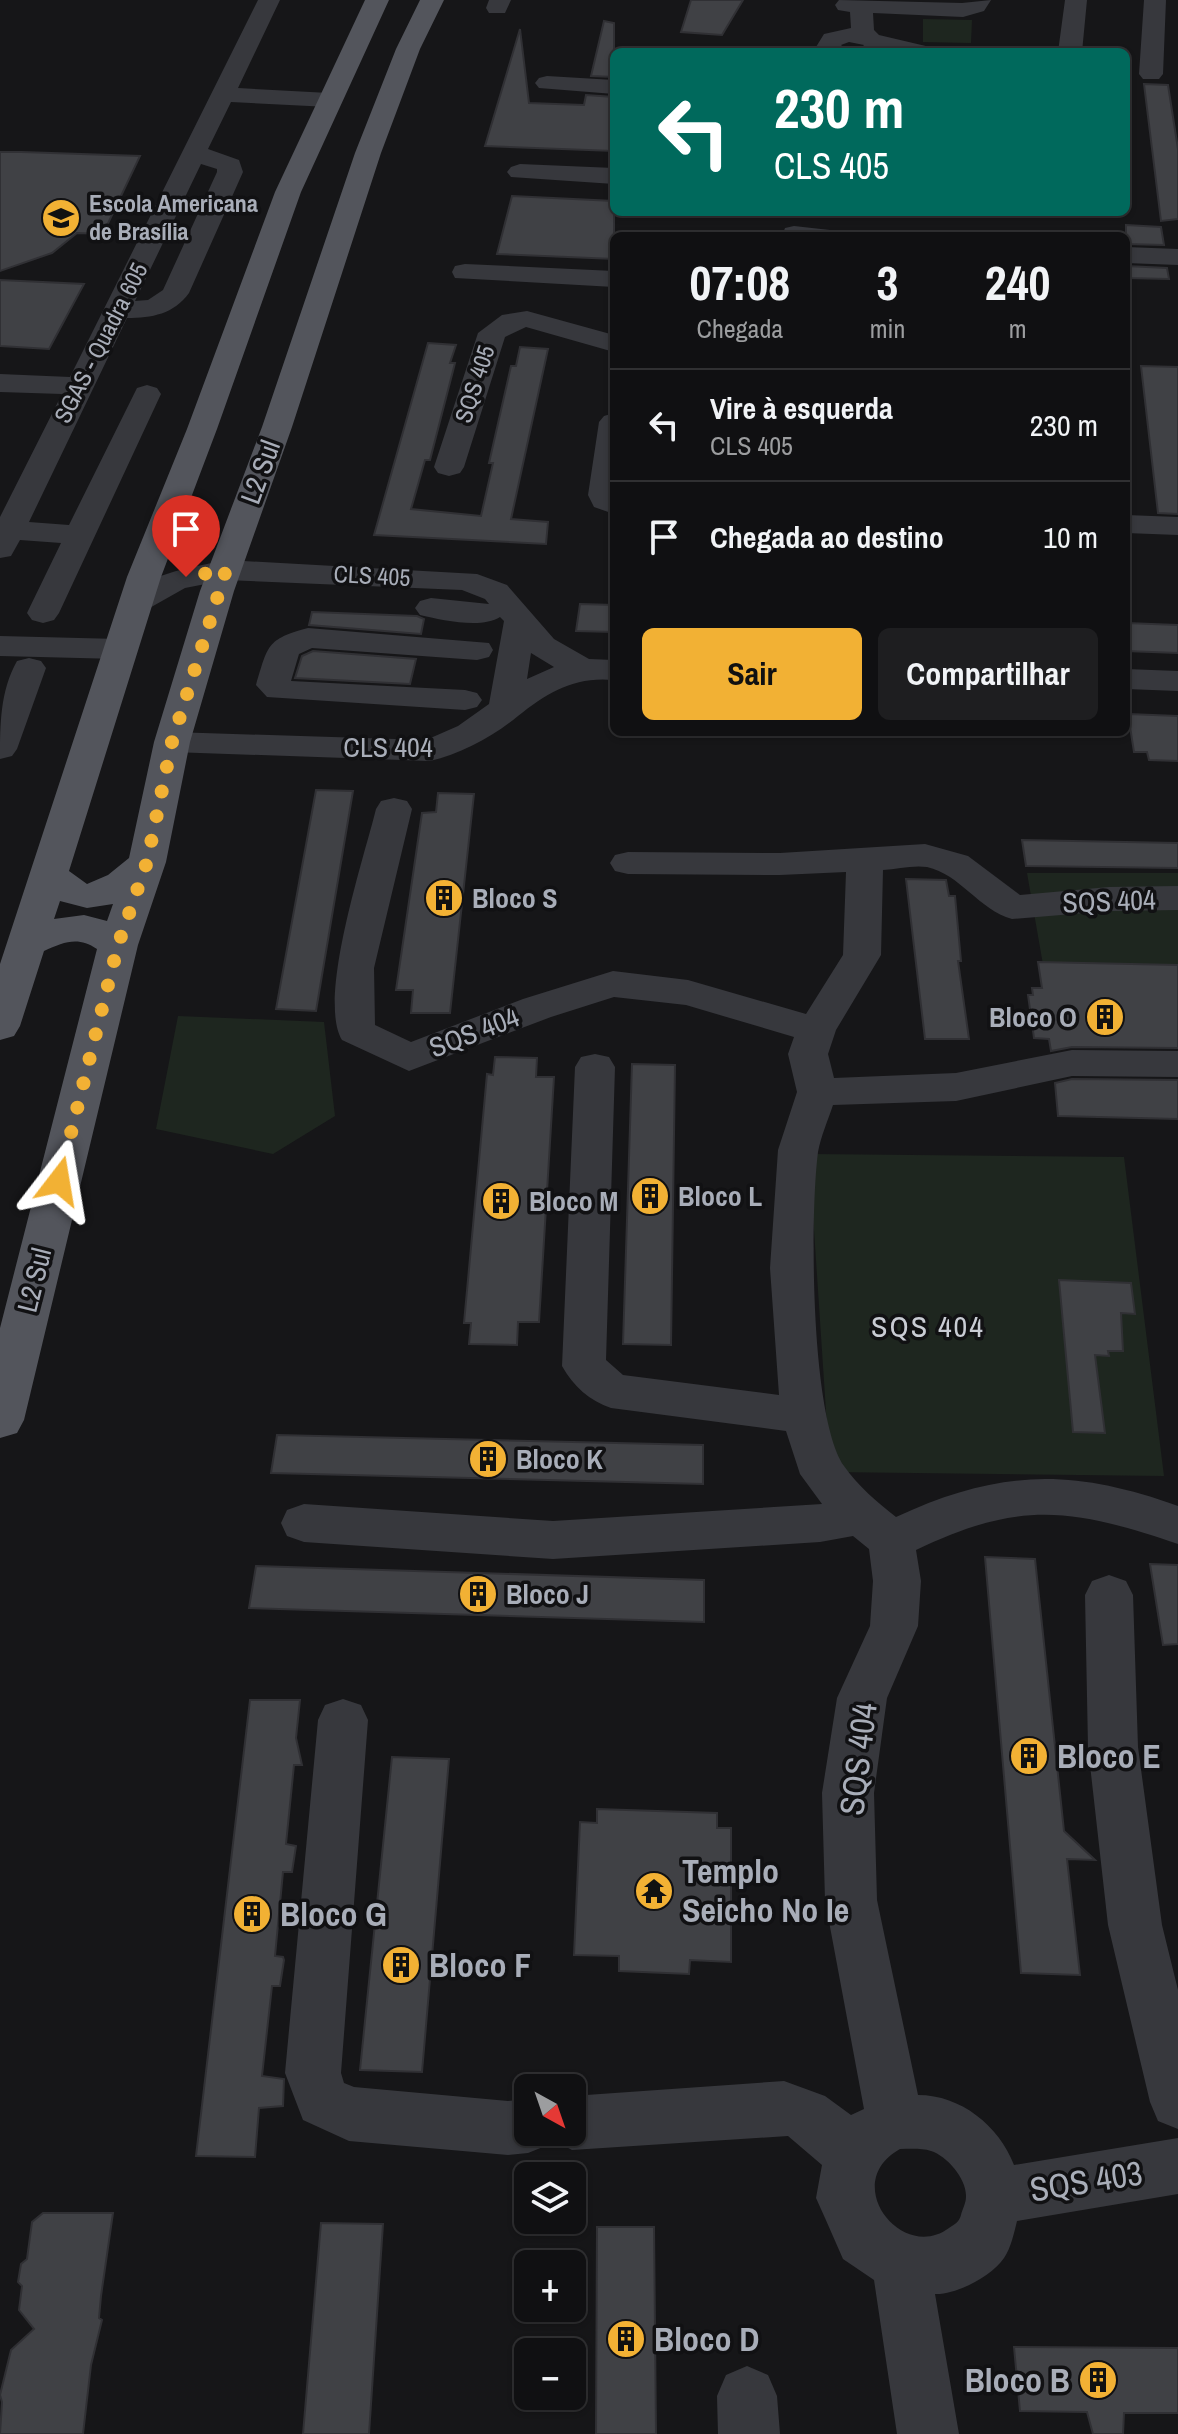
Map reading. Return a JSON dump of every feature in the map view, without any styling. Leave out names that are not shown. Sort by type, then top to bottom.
[{"type":"main road","points":[[0,1026],[119,649],[288,192],[372,10],[391,27],[406,26],[428,9]]},
{"type":"main road","name":"L2 Sul","points":[[0,1420],[118,945],[147,862],[172,742],[226,570],[238,455],[277,427],[368,153],[408,49],[428,9]]},
{"type":"main road","points":[[355,46],[385,41],[408,49]]},
{"type":"main road","points":[[202,429],[238,455]]},
{"type":"main road","points":[[185,469],[238,455]]},
{"type":"main road","points":[[47,873],[68,892],[99,895],[127,881],[147,862]]},
{"type":"main road","points":[[27,943],[62,928],[77,927],[93,928],[118,945]]},
{"type":"street","name":"SGAS - Quadra 605","points":[[6,524],[110,411],[79,386],[269,0]]},
{"type":"street","points":[[854,3],[963,10],[976,6],[980,0]]},
{"type":"street","points":[[1070,48],[1076,0]]},
{"type":"street","points":[[1152,67],[1155,0]]},
{"type":"street","points":[[854,3],[871,43]]},
{"type":"street","points":[[830,46],[854,3]]},
{"type":"street","points":[[830,46],[856,35],[871,43],[899,48]]},
{"type":"street","points":[[1130,57],[1178,74]]},
{"type":"street","points":[[1130,72],[1152,67]]},
{"type":"street","points":[[547,83],[610,87]]},
{"type":"street","points":[[224,94],[329,100]]},
{"type":"street","points":[[118,309],[152,309],[170,300],[175,293],[230,172],[230,165],[225,161],[195,153]]},
{"type":"street","points":[[520,172],[610,176]]},
{"type":"street","points":[[1130,255],[1178,257]]},
{"type":"street","points":[[465,272],[610,279]]},
{"type":"street","name":"SQS 405","points":[[449,467],[492,333],[512,321],[527,319],[610,343]]},
{"type":"street","points":[[0,383],[79,386]]},
{"type":"street","points":[[43,613],[80,535],[110,411]]},
{"type":"street","points":[[610,450],[603,495],[610,503]]},
{"type":"street","points":[[6,524],[80,535]]},
{"type":"street","points":[[1130,524],[1178,526]]},
{"type":"street","name":"CLS 405","points":[[135,603],[175,581],[226,570],[466,581],[491,603]]},
{"type":"street","points":[[462,718],[491,603]]},
{"type":"street","points":[[431,608],[491,603],[519,623],[542,646],[598,669]]},
{"type":"street","points":[[505,711],[519,623]]},
{"type":"street","points":[[462,718],[279,690],[272,679],[284,648],[308,638],[477,650]]},
{"type":"street","points":[[0,646],[119,649]]},
{"type":"street","points":[[2,740],[29,668]]},
{"type":"street","name":"CLS 404","points":[[172,742],[430,751],[462,718],[505,711],[537,687],[598,669]]},
{"type":"street","points":[[1130,679],[1178,681]]},
{"type":"street","points":[[414,708],[462,718]]},
{"type":"street","name":"SQS 404","points":[[394,809],[355,968],[356,1031],[409,1058],[537,1008],[613,984],[688,993],[816,1030]]},
{"type":"street","name":"SQS 404","points":[[628,863],[780,864],[925,855],[955,864],[1012,907],[1109,899],[1178,898]]},
{"type":"street","points":[[865,860],[862,955],[816,1030],[808,1054],[817,1092],[798,1150],[791,1268],[803,1416],[823,1474],[876,1528]]},
{"type":"street","points":[[817,1092],[956,1087],[1072,1063],[1178,1064]]},
{"type":"street","points":[[595,1067],[584,1366],[611,1391],[803,1416]]},
{"type":"street","points":[[304,1523],[553,1540],[820,1523],[876,1528],[937,1517],[970,1505],[1023,1496],[1079,1497],[1119,1504],[1178,1525]]},
{"type":"street","name":"SQS 404","points":[[874,2139],[851,1900],[848,1793],[862,1698],[894,1626],[897,1581],[876,1528]]},
{"type":"street","points":[[1109,1595],[1113,1747],[1135,1925],[1178,2102]]},
{"type":"street","points":[[343,1720],[313,2073],[323,2101],[349,2114],[514,2127]]},
{"type":"street","points":[[586,2122],[784,2108],[803,2112],[813,2119],[874,2139],[930,2122],[962,2136],[985,2163],[995,2196],[983,2239],[948,2265],[901,2264],[864,2238],[845,2198],[874,2139]]},
{"type":"street","name":"SQS 403","points":[[995,2196],[1178,2166]]},
{"type":"street","points":[[901,2264],[928,2434]]},
{"type":"shaded area","points":[[923,19],[972,20],[971,43],[923,42]]},
{"type":"shaded area","points":[[1027,873],[1178,873],[1178,976],[1045,976]]},
{"type":"shaded area","points":[[178,1016],[324,1022],[335,1116],[273,1154],[156,1129]]},
{"type":"shaded area","points":[[809,1154],[1124,1157],[1164,1476],[830,1472]]},
{"type":"building","points":[[691,0],[743,0],[722,35],[681,32]]},
{"type":"building","points":[[604,21],[614,23],[610,77],[591,76]]},
{"type":"building","points":[[520,29],[529,103],[584,105],[586,95],[610,97],[610,151],[485,146]]},
{"type":"building","points":[[1144,84],[1168,85],[1178,149],[1178,219],[1161,221]]},
{"type":"building","points":[[0,152],[140,156],[103,234],[77,233],[52,253],[0,271]]},
{"type":"building","points":[[512,196],[610,201],[614,232],[610,232],[610,259],[497,254]]},
{"type":"building","points":[[1126,225],[1161,227],[1164,245],[1130,244],[1130,232],[1126,232]]},
{"type":"building","points":[[1130,266],[1167,268],[1169,279],[1130,278]]},
{"type":"building","points":[[0,280],[84,284],[49,349],[0,346]]},
{"type":"building","points":[[428,343],[456,345],[450,363],[455,363],[430,460],[425,460],[411,509],[481,516],[493,463],[489,463],[511,366],[516,366],[520,347],[548,349],[511,519],[548,522],[546,544],[374,535]]},
{"type":"building","points":[[1141,366],[1178,367],[1178,514],[1158,513]]},
{"type":"building","points":[[580,604],[610,605],[610,632],[576,631]]},
{"type":"building","points":[[312,612],[417,616],[424,619],[421,634],[309,625]]},
{"type":"building","points":[[1130,623],[1178,625],[1178,653],[1130,651]]},
{"type":"building","points":[[313,651],[416,659],[410,684],[295,678],[302,656]]},
{"type":"building","points":[[1130,714],[1178,716],[1178,761],[1149,760],[1147,752],[1134,752]]},
{"type":"building","points":[[316,790],[353,791],[316,1011],[276,1009]]},
{"type":"building","name":"Bloco S","points":[[438,793],[474,794],[450,1013],[411,1013],[413,990],[396,990],[422,813],[436,812]]},
{"type":"building","points":[[1022,840],[1178,843],[1178,868],[1026,866]]},
{"type":"building","points":[[906,879],[946,880],[949,896],[955,896],[961,961],[958,961],[969,1039],[925,1039]]},
{"type":"building","name":"Bloco O","points":[[1038,962],[1178,965],[1178,1048],[1072,1047],[1051,1051],[1049,1039],[1034,1038],[1028,995],[1033,995],[1032,988],[1042,988]]},
{"type":"building","name":"Bloco M","points":[[495,1057],[537,1058],[536,1077],[554,1077],[539,1322],[518,1322],[517,1345],[469,1344],[471,1323],[464,1323],[487,1074],[493,1075]]},
{"type":"building","name":"Bloco L","points":[[632,1064],[675,1065],[671,1345],[623,1344]]},
{"type":"building","points":[[1072,1079],[1178,1080],[1178,1119],[1058,1116],[1055,1083]]},
{"type":"building","points":[[1059,1280],[1131,1283],[1135,1314],[1121,1313],[1123,1351],[1108,1351],[1109,1356],[1095,1355],[1105,1433],[1073,1432]]},
{"type":"building","name":"Bloco K","points":[[277,1435],[703,1445],[703,1484],[271,1473]]},
{"type":"building","name":"Bloco E","points":[[985,1557],[1035,1559],[1064,1831],[1095,1860],[1067,1859],[1080,1975],[1021,1973]]},
{"type":"building","points":[[1150,1564],[1178,1565],[1178,1644],[1163,1645]]},
{"type":"building","name":"Bloco J","points":[[256,1566],[704,1580],[704,1622],[249,1608]]},
{"type":"building","name":"Bloco G","points":[[250,1700],[300,1700],[296,1738],[302,1765],[294,1765],[286,1844],[296,1846],[292,1872],[283,1872],[275,1956],[284,1960],[280,1986],[272,1986],[262,2076],[284,2079],[283,2106],[259,2108],[255,2157],[196,2156]]},
{"type":"building","name":"Bloco F","points":[[392,1757],[449,1759],[422,2072],[360,2070]]},
{"type":"building","name":"Templo Seicho No Ie","points":[[597,1809],[717,1813],[717,1828],[731,1828],[731,1962],[690,1960],[689,1974],[619,1971],[619,1956],[574,1955],[580,1822],[597,1823]]},
{"type":"building","points":[[43,2213],[113,2213],[101,2296],[99,2318],[102,2320],[91,2365],[83,2434],[0,2434],[0,2395],[11,2350],[34,2329],[19,2310],[22,2286],[18,2282],[21,2264],[27,2259],[32,2222]]},
{"type":"building","points":[[321,2223],[383,2224],[369,2434],[303,2434]]},
{"type":"building","name":"Bloco D","points":[[597,2227],[654,2227],[656,2434],[596,2434]]},
{"type":"building","name":"Bloco B","points":[[1014,2347],[1178,2348],[1178,2413],[1124,2413],[1123,2434],[1093,2434],[1087,2412],[1020,2411]]},
{"type":"place","name":"Escola Americana de Brasília","points":[[61,218]]},
{"type":"place","name":"Bloco S","points":[[444,898]]},
{"type":"place","name":"Bloco O","points":[[1105,1017]]},
{"type":"place","name":"Bloco L","points":[[650,1196]]},
{"type":"place","name":"Bloco M","points":[[501,1201]]},
{"type":"place","name":"Bloco K","points":[[488,1459]]},
{"type":"place","name":"Bloco J","points":[[478,1594]]},
{"type":"place","name":"Bloco E","points":[[1029,1756]]},
{"type":"place","name":"Templo Seicho No Ie","points":[[654,1891]]},
{"type":"place","name":"Bloco G","points":[[252,1914]]},
{"type":"place","name":"Bloco F","points":[[401,1965]]},
{"type":"place","name":"Bloco D","points":[[626,2339]]},
{"type":"place","name":"Bloco B","points":[[1098,2380]]},
{"type":"district","name":"SQS 404","points":[[928,1327]]},
{"type":"route","points":[[59,1181],[118,945],[147,862],[172,742],[226,570],[186,577]]}]
